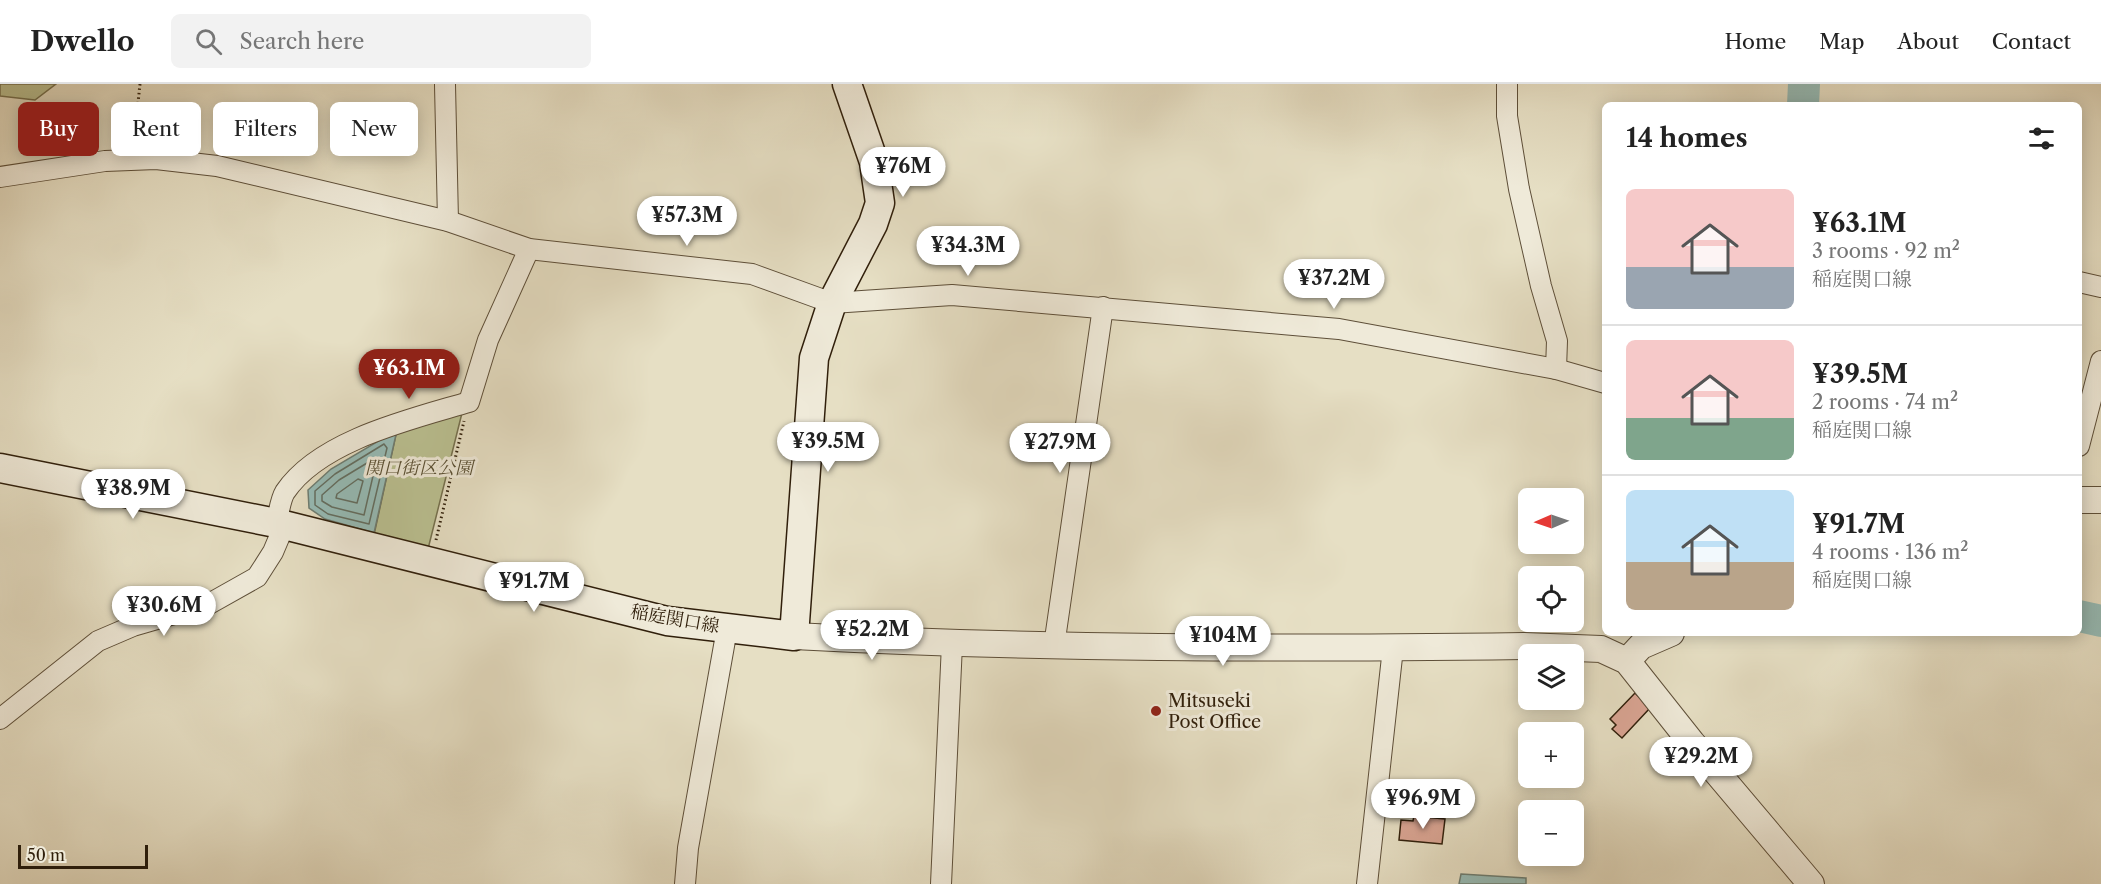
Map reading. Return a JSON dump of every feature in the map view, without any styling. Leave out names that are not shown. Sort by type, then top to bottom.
[{"type":"main road","points":[[795,636],[814,358],[832,303],[873,224],[880,203],[873,162],[847,84]]},
{"type":"main road","name":"稲庭関口線","points":[[0,468],[280,524],[667,621],[795,636]]},
{"type":"street","points":[[1507,84],[1507,116],[1519,189],[1541,286],[1557,341],[1556,369]]},
{"type":"street","points":[[445,85],[448,221]]},
{"type":"street","points":[[0,177],[105,161],[156,159],[217,166],[448,221],[529,249],[752,274],[832,303],[952,295],[1339,329],[1556,369],[1602,382]]},
{"type":"street","points":[[0,718],[98,641],[133,626],[209,604],[257,577],[273,552],[284,493],[312,465],[342,444],[404,421],[469,402],[488,340],[529,249]]},
{"type":"street","points":[[2082,283],[2101,287]]},
{"type":"street","points":[[1054,646],[1103,307]]},
{"type":"street","points":[[2082,434],[2101,361]]},
{"type":"street","points":[[2082,500],[2101,500]]},
{"type":"street","points":[[685,884],[688,848],[727,629]]},
{"type":"street","points":[[795,636],[952,644],[1054,646],[1393,648],[1524,646],[1601,649],[1637,647],[1664,636]]},
{"type":"street","points":[[941,884],[952,644]]},
{"type":"street","points":[[1637,647],[1692,743],[1811,884]]},
{"type":"street","points":[[1368,884],[1393,648]]},
{"type":"path","points":[[140,84],[136,122],[141,139],[156,159]]},
{"type":"path","points":[[430,563],[469,402]]},
{"type":"green space","points":[[0,84],[56,84],[35,100],[0,96]]},
{"type":"green space","name":"関口街区公園","points":[[463,409],[426,557],[372,544],[397,430]]},
{"type":"water","points":[[397,430],[374,533],[325,519],[309,508],[308,490],[331,469]]},
{"type":"water","points":[[1461,874],[1526,878],[1526,884],[1459,884]]},
{"type":"building","points":[[1635,693],[1650,708],[1622,738],[1612,729],[1616,725],[1610,719]]},
{"type":"building","points":[[1414,816],[1445,819],[1442,844],[1399,840],[1401,820],[1413,821]]},
{"type":"waterway","points":[[1803,102],[1804,84]]},
{"type":"waterway","points":[[2082,617],[2101,621]]},
{"type":"place","name":"Mitsuseki Post Office","points":[[1156,711]]}]
